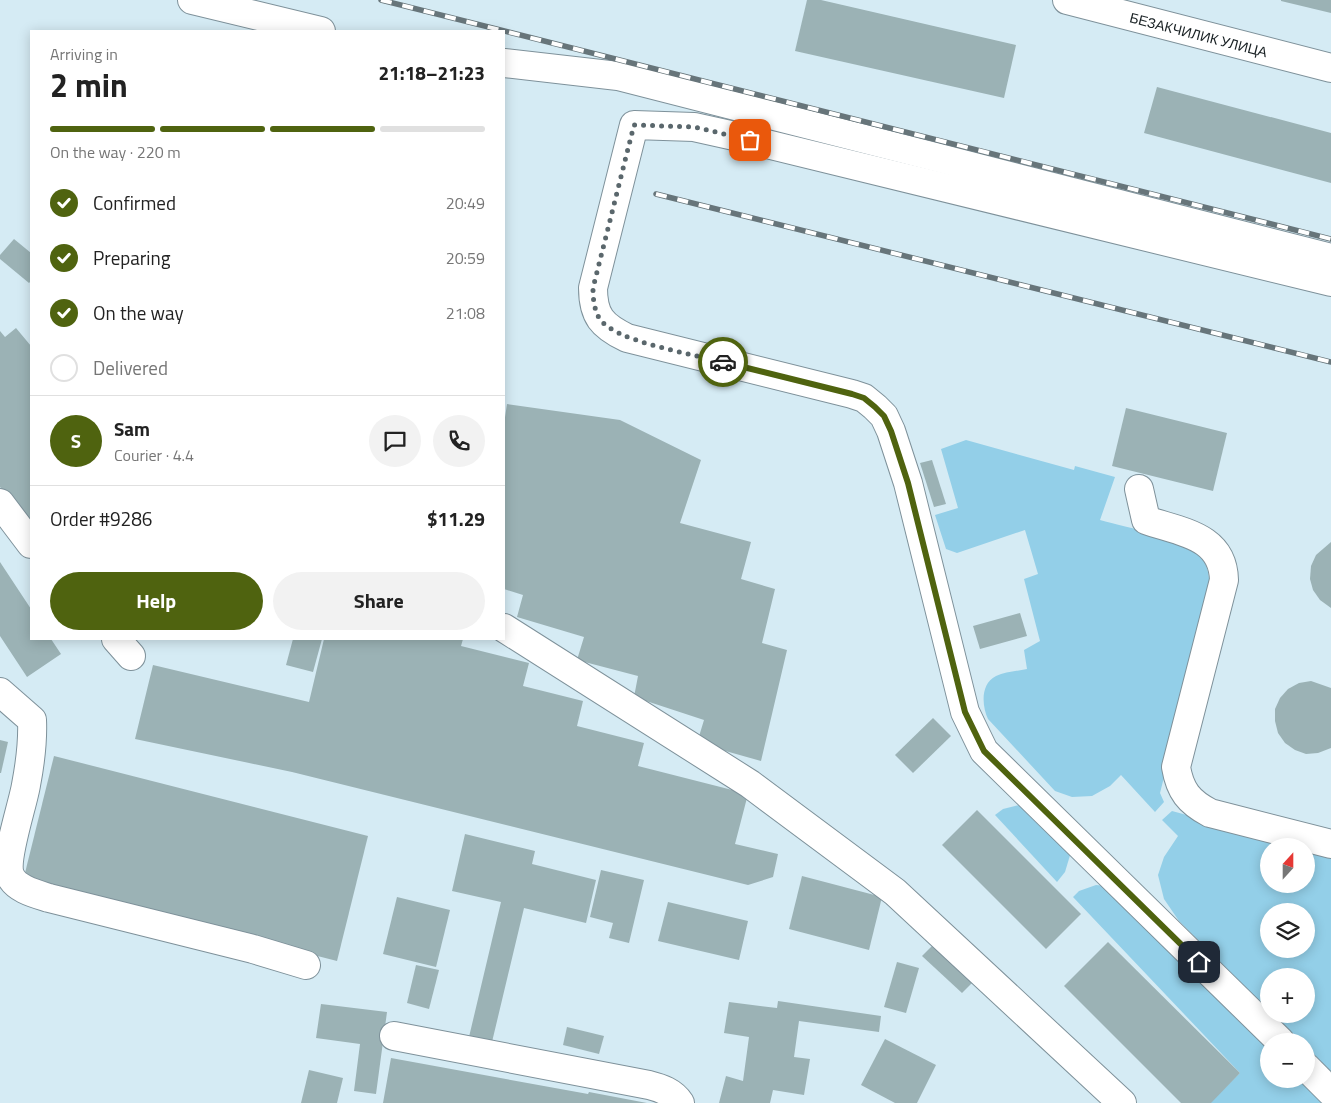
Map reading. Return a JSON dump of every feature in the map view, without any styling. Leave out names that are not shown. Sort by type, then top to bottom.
[{"type":"street","points":[[192,0],[317,30]]},
{"type":"street","name":"БЕЗАКЧИЛИК УЛИЦА","points":[[1067,0],[1331,68]]},
{"type":"street","points":[[505,63],[618,76],[1331,258]]},
{"type":"street","points":[[1272,1033],[984,751],[965,712],[908,483],[891,431],[884,416],[864,398],[852,394],[627,338],[612,331],[600,319],[593,304],[593,288],[634,125],[694,127],[730,135],[1331,282]]},
{"type":"street","points":[[1139,489],[1146,520],[1203,540],[1212,546],[1224,566],[1224,580],[1176,768],[1184,794],[1196,806],[1210,813],[1331,844]]},
{"type":"street","points":[[0,503],[30,543]]},
{"type":"street","points":[[505,629],[750,784],[895,892],[1122,1103]]},
{"type":"street","points":[[0,692],[32,720],[33,737],[26,785],[9,861],[10,876],[19,886],[48,898],[253,949],[306,965]]},
{"type":"street","points":[[394,1036],[649,1085],[665,1090],[677,1098],[680,1103]]},
{"type":"street","points":[[1315,1076],[1331,1092]]},
{"type":"shaded area","points":[[966,440],[1074,470],[1075,466],[1115,477],[1100,520],[1170,539],[1195,552],[1205,563],[1210,589],[1160,793],[1164,802],[1155,812],[1121,775],[1110,786],[1092,796],[1072,797],[1055,791],[988,719],[984,708],[987,684],[996,676],[1027,669],[1024,650],[1040,641],[1024,579],[1038,574],[1025,530],[957,553],[946,549],[935,515],[958,508],[941,449]]},
{"type":"shaded area","points":[[1023,804],[1071,852],[1065,872],[1057,882],[995,815],[1003,809]]},
{"type":"shaded area","points":[[1172,811],[1271,838],[1260,838],[1260,893],[1315,893],[1315,850],[1331,854],[1331,1073],[1315,1057],[1315,1033],[1291,1033],[1281,1023],[1315,1023],[1315,968],[1260,968],[1260,1002],[1179,921],[1164,899],[1158,875],[1164,857],[1178,836],[1162,820]]},
{"type":"shaded area","points":[[1096,885],[1106,886],[1260,1036],[1260,1088],[1311,1088],[1326,1103],[1209,1103],[1240,1073],[1073,897],[1079,891]]},
{"type":"building","points":[[807,0],[821,0],[1016,45],[1004,98],[795,51]]},
{"type":"building","points":[[1331,0],[1331,13],[1281,1]]},
{"type":"building","points":[[1157,87],[1331,133],[1331,183],[1144,133]]},
{"type":"building","points":[[14,239],[30,252],[30,282],[0,259],[0,255]]},
{"type":"building","points":[[16,328],[30,345],[30,523],[0,487],[0,331],[5,337]]},
{"type":"building","points":[[507,404],[620,420],[701,460],[680,523],[751,542],[741,579],[775,589],[762,643],[787,650],[761,761],[697,743],[704,720],[634,697],[638,676],[577,660],[584,637],[517,617],[523,595],[505,589],[505,417]]},
{"type":"building","points":[[1126,408],[1227,433],[1213,491],[1112,466]]},
{"type":"building","points":[[932,460],[946,504],[934,507],[920,463]]},
{"type":"building","points":[[1331,542],[1331,608],[1320,600],[1313,590],[1310,579],[1311,566],[1316,555]]},
{"type":"building","points":[[0,562],[30,607],[30,640],[52,640],[61,654],[27,677],[0,636]]},
{"type":"building","points":[[1020,613],[1027,636],[980,649],[973,626]]},
{"type":"building","points":[[293,640],[322,640],[313,672],[286,665]]},
{"type":"building","points":[[324,640],[463,640],[461,646],[529,663],[523,686],[583,701],[577,726],[644,743],[638,766],[748,794],[735,844],[778,854],[773,877],[748,885],[292,772],[135,739],[153,665],[309,702]]},
{"type":"building","points":[[1311,681],[1331,688],[1331,748],[1318,753],[1306,754],[1295,750],[1285,743],[1278,733],[1275,709],[1280,698],[1288,689],[1299,683]]},
{"type":"building","points":[[933,718],[951,736],[913,773],[895,755]]},
{"type":"building","points":[[0,740],[8,742],[1,773],[0,773]]},
{"type":"building","points":[[54,756],[368,836],[337,961],[23,881]]},
{"type":"building","points":[[977,810],[1081,914],[1046,949],[942,845]]},
{"type":"building","points":[[465,834],[535,851],[532,864],[596,880],[586,923],[524,908],[492,1042],[469,1037],[501,902],[452,891]]},
{"type":"building","points":[[601,870],[644,880],[629,943],[609,938],[613,923],[590,917]]},
{"type":"building","points":[[802,876],[882,897],[869,950],[789,929]]},
{"type":"building","points":[[397,897],[450,910],[436,967],[383,954]]},
{"type":"building","points":[[668,902],[748,921],[739,960],[658,941]]},
{"type":"building","points":[[936,942],[975,980],[962,993],[922,956]]},
{"type":"building","points":[[1108,942],[1240,1073],[1211,1103],[1181,1103],[1064,986]]},
{"type":"building","points":[[897,962],[919,968],[906,1013],[884,1007]]},
{"type":"building","points":[[416,965],[439,970],[429,1009],[407,1003]]},
{"type":"building","points":[[778,1001],[881,1016],[879,1032],[799,1021],[794,1057],[810,1059],[804,1095],[773,1090],[770,1103],[719,1103],[726,1076],[743,1081],[749,1037],[724,1033],[729,1002],[777,1008]]},
{"type":"building","points":[[321,1004],[387,1012],[376,1094],[354,1091],[360,1044],[316,1038]]},
{"type":"building","points":[[567,1027],[604,1036],[599,1054],[563,1045]]},
{"type":"building","points":[[885,1039],[936,1065],[917,1103],[895,1103],[861,1085]]},
{"type":"building","points":[[391,1058],[588,1094],[589,1092],[647,1103],[383,1103]]},
{"type":"building","points":[[309,1070],[343,1078],[337,1103],[301,1103]]},
{"type":"railway","points":[[381,0],[500,30]]},
{"type":"railway","points":[[505,31],[1331,239]]},
{"type":"railway","points":[[656,194],[1331,362]]},
{"type":"way so far","points":[[723,362],[627,338],[612,331],[600,319],[593,304],[593,288],[634,125],[694,127],[750,140]]},
{"type":"route","points":[[723,362],[864,398],[884,416],[891,431],[908,483],[965,712],[984,751],[1199,962]]}]
